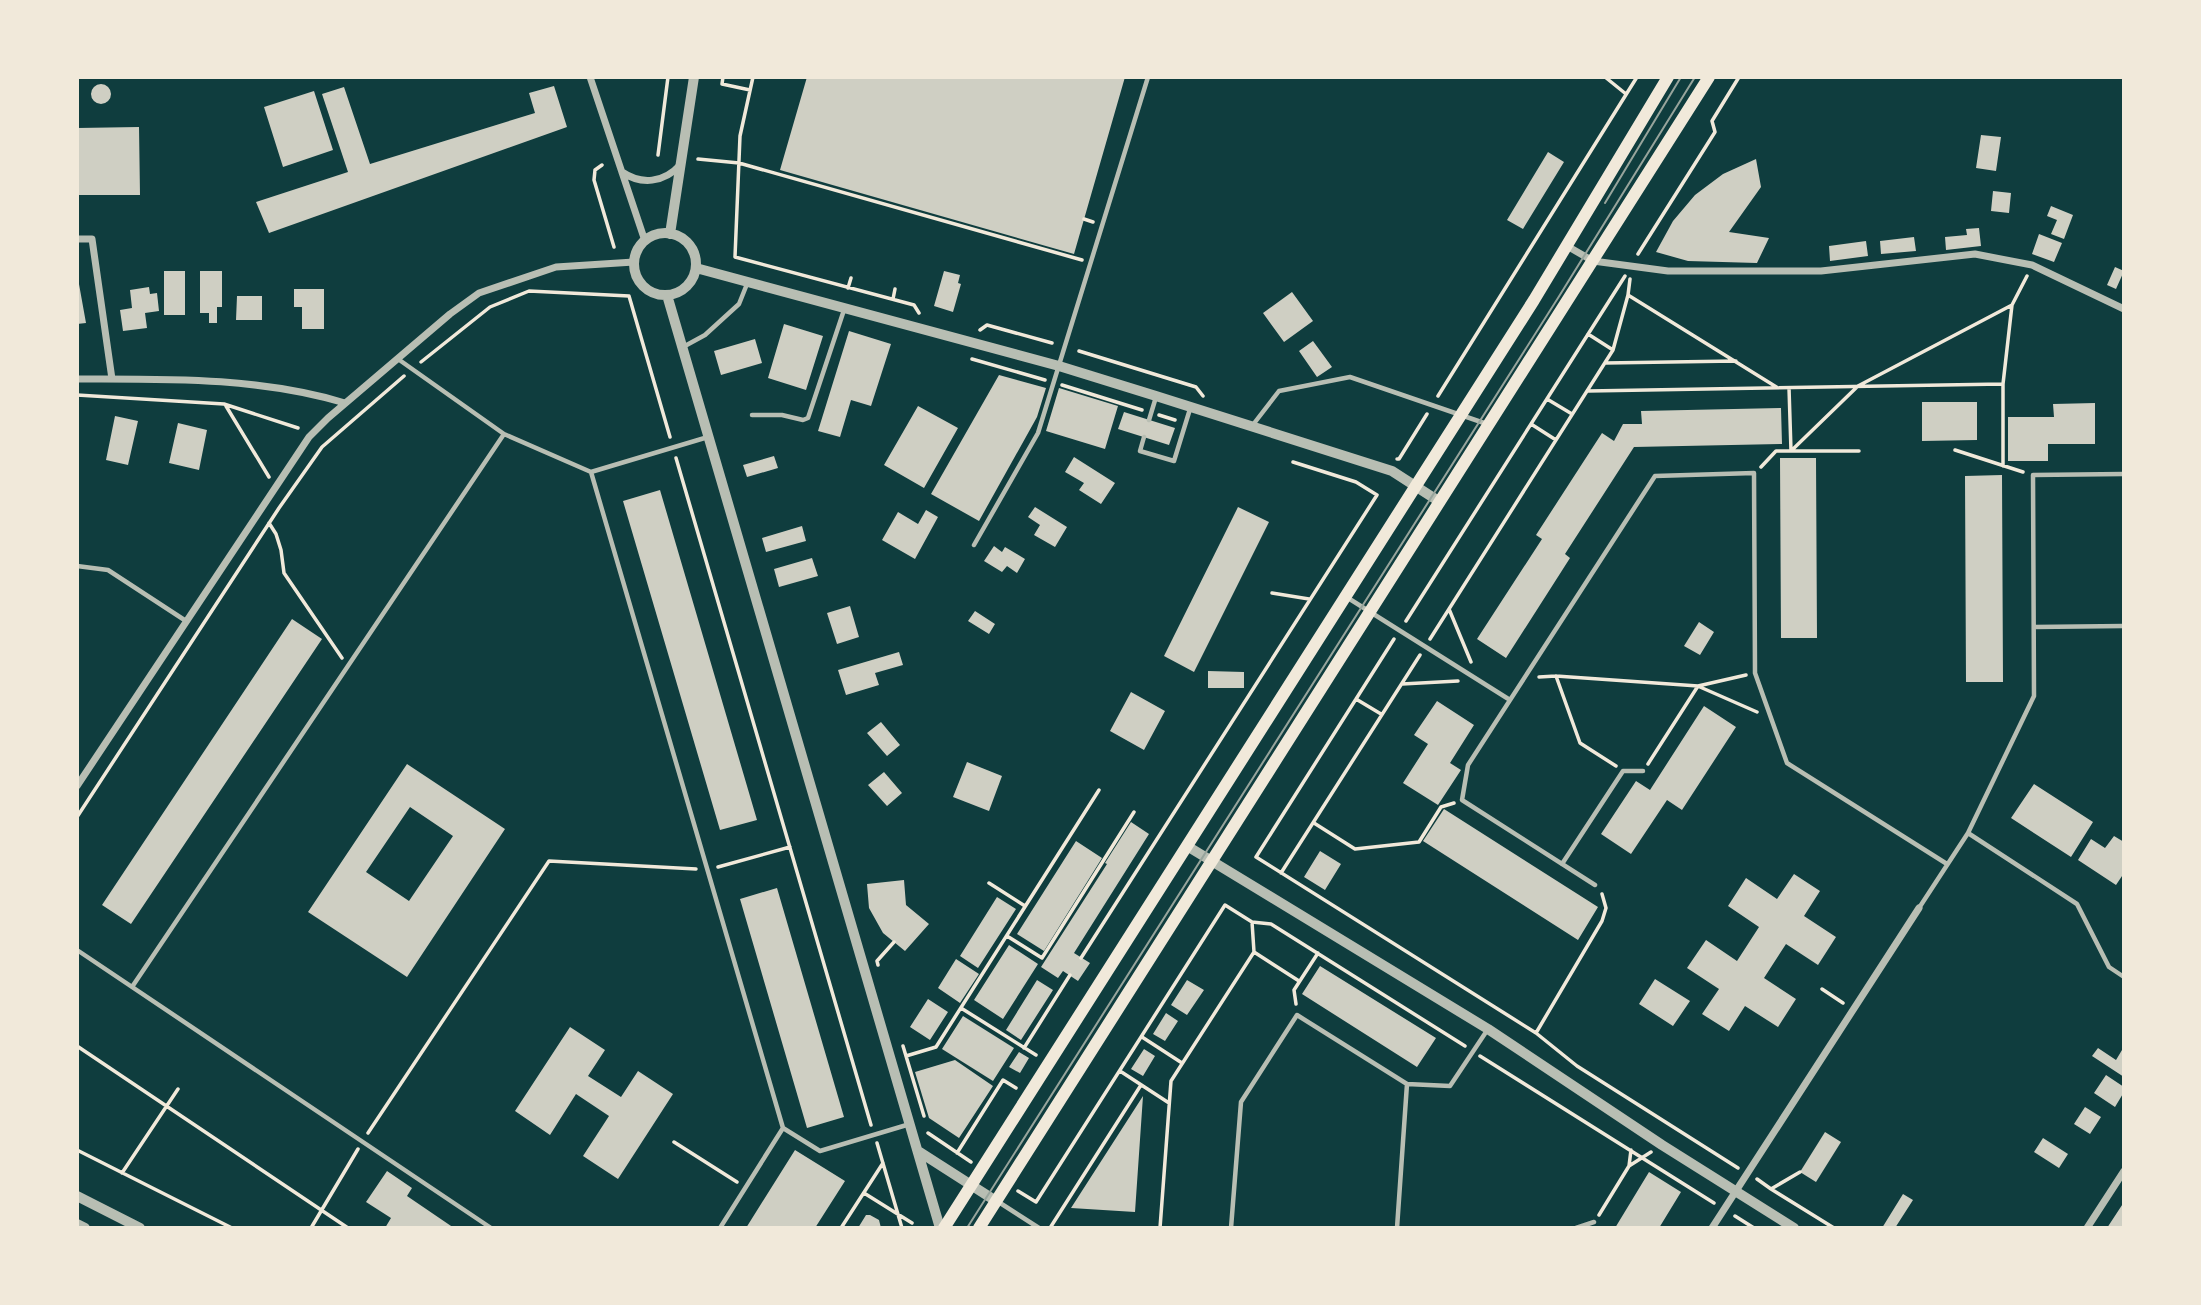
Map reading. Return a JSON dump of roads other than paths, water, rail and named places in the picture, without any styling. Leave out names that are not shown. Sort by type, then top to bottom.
[{"type":"main road","points":[[942,1228],[1461,415],[1567,246],[1668,77]]},
{"type":"main road","points":[[979,1228],[1709,77]]},
{"type":"street","points":[[590,77],[645,241]]},
{"type":"street","points":[[670,234],[694,77]]},
{"type":"street","points":[[621,171],[636,180],[653,181],[669,175],[681,164]]},
{"type":"street","points":[[670,234],[690,246],[694,252],[696,268],[686,287],[667,295],[652,293],[636,277],[634,262],[637,250],[645,241],[656,235],[670,234]]},
{"type":"street","points":[[77,239],[92,239],[112,379]]},
{"type":"street","points":[[1567,246],[1593,261],[1668,271],[1821,271],[1975,254],[2032,265],[2124,309]]},
{"type":"street","points":[[77,786],[309,437],[345,403],[450,314],[480,293],[556,268],[634,262]]},
{"type":"street","points":[[696,268],[1059,366],[1156,396],[1392,471],[1440,502]]},
{"type":"street","points":[[667,295],[942,1228]]},
{"type":"street","points":[[77,379],[193,381],[289,390],[345,403]]},
{"type":"street","points":[[1187,846],[1488,1029],[1794,1228]]},
{"type":"street","points":[[1712,1228],[1919,908]]},
{"type":"street","points":[[918,1151],[996,1201]]},
{"type":"street","points":[[2087,1228],[2124,1171]]},
{"type":"street","points":[[77,1196],[140,1228]]},
{"type":"street","points":[[77,1224],[85,1228]]},
{"type":"lane","points":[[974,545],[1038,433],[1148,77]]},
{"type":"lane","points":[[682,347],[705,335],[739,304],[748,282]]},
{"type":"lane","points":[[752,415],[775,414],[803,420],[808,418],[844,308]]},
{"type":"lane","points":[[397,358],[504,434],[591,472],[708,437]]},
{"type":"lane","points":[[1251,426],[1279,391],[1350,377],[1489,425]]},
{"type":"lane","points":[[1149,420],[1156,396]]},
{"type":"lane","points":[[1144,437],[1140,451],[1174,461],[1190,407]]},
{"type":"lane","points":[[132,987],[504,434]]},
{"type":"lane","points":[[591,472],[783,1128],[820,1151],[911,1125]]},
{"type":"lane","points":[[1595,885],[1462,800],[1468,765],[1655,475],[1754,473],[1755,673],[1787,763],[1947,864]]},
{"type":"lane","points":[[1919,908],[1968,834],[2034,696],[2033,475],[2124,474]]},
{"type":"lane","points":[[77,566],[108,570],[186,621]]},
{"type":"lane","points":[[1346,596],[1510,700]]},
{"type":"lane","points":[[2034,627],[2124,626]]},
{"type":"lane","points":[[1562,864],[1623,771],[1643,771]]},
{"type":"lane","points":[[1968,834],[2077,904],[2109,967],[2124,977]]},
{"type":"lane","points":[[77,950],[491,1228]]},
{"type":"lane","points":[[1231,1228],[1241,1102],[1297,1015],[1407,1084],[1450,1086],[1488,1029]]},
{"type":"lane","points":[[1396,1228],[1407,1084]]},
{"type":"lane","points":[[720,1228],[783,1128]]},
{"type":"lane","points":[[996,1201],[1040,1228]]},
{"type":"lane","points":[[1576,1228],[1594,1222]]},
{"type":"tram line","points":[[1605,203],[1681,77]]},
{"type":"tram line","points":[[967,1228],[1558,298],[1695,77]]}]
